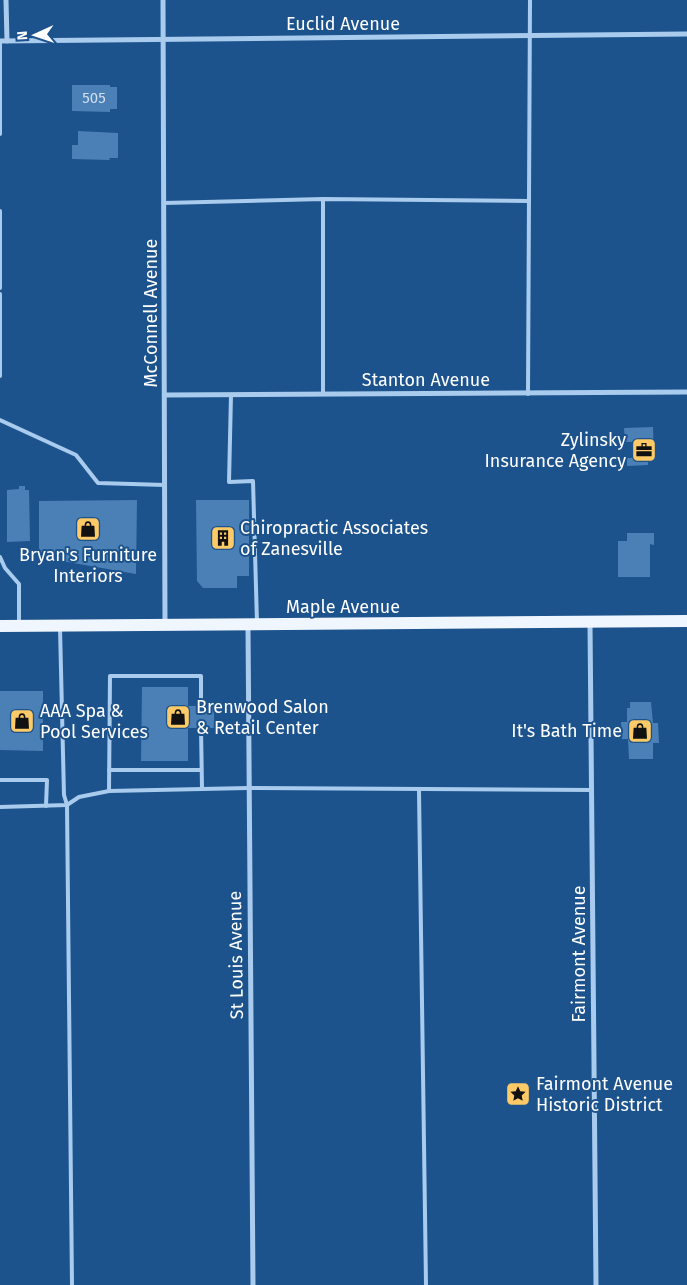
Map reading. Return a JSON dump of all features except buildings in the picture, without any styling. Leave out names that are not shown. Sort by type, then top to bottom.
[{"type":"main road","name":"Maple Avenue","points":[[0,626],[687,622]]},
{"type":"street","points":[[6,0],[7,41]]},
{"type":"street","name":"McConnell Avenue","points":[[163,0],[166,395],[165,626]]},
{"type":"street","name":"Euclid Avenue","points":[[0,41],[687,34]]},
{"type":"street","name":"Stanton Avenue","points":[[166,395],[687,392]]},
{"type":"street","name":"Fairmont Avenue","points":[[590,623],[596,1285]]},
{"type":"street","name":"St Louis Avenue","points":[[252,625],[248,788],[253,1285]]},
{"type":"lane","points":[[528,394],[530,0]]},
{"type":"lane","points":[[0,41],[0,134]]},
{"type":"lane","points":[[164,203],[323,199],[529,201]]},
{"type":"lane","points":[[323,199],[323,394]]},
{"type":"lane","points":[[0,212],[0,288]]},
{"type":"lane","points":[[0,294],[0,376]]},
{"type":"lane","points":[[232,395],[229,482],[253,481],[252,625]]},
{"type":"lane","points":[[0,420],[76,455],[98,483],[165,484]]},
{"type":"lane","points":[[0,557],[5,568],[19,584],[19,626]]},
{"type":"lane","points":[[60,627],[64,795],[67,805],[72,1285]]},
{"type":"lane","points":[[109,791],[110,676],[201,676],[201,706]]},
{"type":"lane","points":[[201,728],[202,788]]},
{"type":"lane","points":[[109,770],[201,770]]},
{"type":"lane","points":[[0,780],[47,780],[46,806]]},
{"type":"lane","points":[[0,807],[67,805],[79,797],[109,791],[202,788],[592,790]]},
{"type":"lane","points":[[419,790],[426,1285]]},
{"type":"place","name":"Zylinsky Insurance Agency","points":[[644,450]]},
{"type":"place","name":"Bryan's Furniture Interiors","points":[[88,529]]},
{"type":"place","name":"Chiropractic Associates of Zanesville","points":[[223,538]]},
{"type":"place","name":"Brenwood Salon & Retail Center","points":[[178,717]]},
{"type":"place","name":"AAA Spa & Pool Services","points":[[22,721]]},
{"type":"place","name":"It's Bath Time","points":[[640,731]]},
{"type":"place","name":"Fairmont Avenue Historic District","points":[[518,1094]]}]
